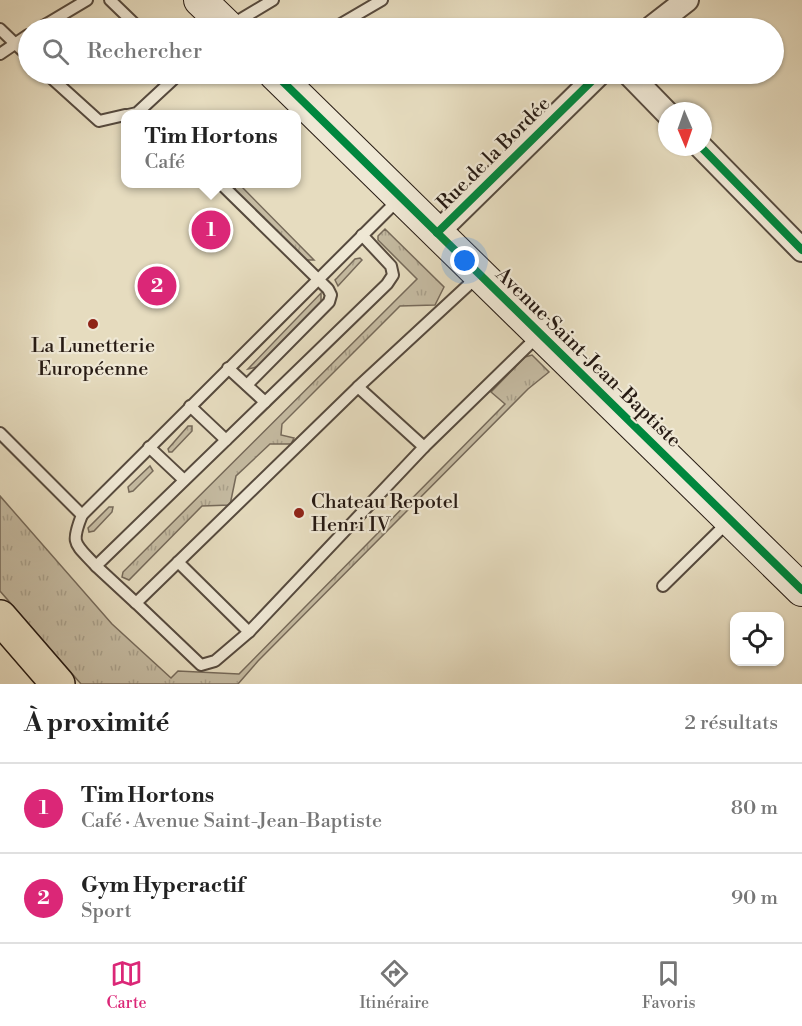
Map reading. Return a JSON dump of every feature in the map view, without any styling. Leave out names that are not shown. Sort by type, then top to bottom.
[{"type":"highway","points":[[0,617],[58,684]]},
{"type":"street","points":[[200,0],[218,18]]},
{"type":"street","points":[[664,18],[687,0]]},
{"type":"street","name":"Avenue Saint-Jean-Baptiste","points":[[285,84],[802,590]]},
{"type":"street","name":"Rue de la Bordée","points":[[437,233],[589,84]]},
{"type":"street","points":[[639,84],[658,103]]},
{"type":"street","points":[[710,156],[802,250]]},
{"type":"lane","points":[[57,18],[87,0]]},
{"type":"lane","points":[[110,0],[129,18]]},
{"type":"lane","points":[[244,18],[273,0]]},
{"type":"lane","points":[[351,18],[382,0]]},
{"type":"lane","points":[[0,30],[18,47]]},
{"type":"lane","points":[[0,54],[18,42]]},
{"type":"lane","points":[[58,84],[99,121],[121,116]]},
{"type":"lane","points":[[139,110],[167,84]]},
{"type":"lane","points":[[226,188],[331,295],[329,302],[247,385]]},
{"type":"lane","points":[[401,198],[82,515],[74,534],[75,541],[96,566],[201,665],[215,660],[249,632],[424,447],[541,334]]},
{"type":"lane","points":[[96,566],[387,284],[393,275],[391,266],[362,235]]},
{"type":"lane","points":[[136,603],[358,387],[480,275]]},
{"type":"lane","points":[[228,368],[265,402]]},
{"type":"lane","points":[[358,387],[424,447]]},
{"type":"lane","points":[[190,406],[226,440]]},
{"type":"lane","points":[[0,434],[82,515]]},
{"type":"lane","points":[[149,447],[184,480]]},
{"type":"lane","points":[[663,586],[730,520]]},
{"type":"lane","points":[[178,562],[249,632]]},
{"type":"green space","points":[[235,188],[243,188],[314,260],[306,260]]},
{"type":"green space","points":[[385,229],[444,287],[435,305],[400,306],[282,424],[281,435],[294,438],[291,444],[270,444],[236,476],[230,505],[202,506],[129,580],[122,577],[123,572],[417,279],[378,240],[378,236]]},
{"type":"green space","points":[[355,259],[362,260],[338,286],[335,280]]},
{"type":"green space","points":[[321,293],[321,302],[257,367],[248,369]]},
{"type":"green space","points":[[532,355],[549,372],[528,389],[258,661],[238,684],[81,684],[0,591],[0,496],[112,624],[171,678],[178,671],[239,674],[505,404],[491,392],[525,357]]},
{"type":"green space","points":[[188,426],[192,426],[192,431],[172,452],[169,452],[168,449]]},
{"type":"green space","points":[[150,466],[153,471],[133,491],[129,492],[128,487]]},
{"type":"green space","points":[[109,507],[113,507],[112,512],[94,531],[89,532],[88,528]]},
{"type":"cycle path","points":[[285,84],[802,590]]},
{"type":"cycle path","points":[[437,233],[589,84]]},
{"type":"cycle path","points":[[710,156],[802,250]]},
{"type":"place","name":"Tim Hortons","points":[[211,230]]},
{"type":"place","name":"Gym Hyperactif","points":[[157,286]]},
{"type":"place","name":"La Lunetterie Européenne","points":[[93,324]]},
{"type":"place","name":"Chateau Repotel Henri IV","points":[[299,513]]}]
